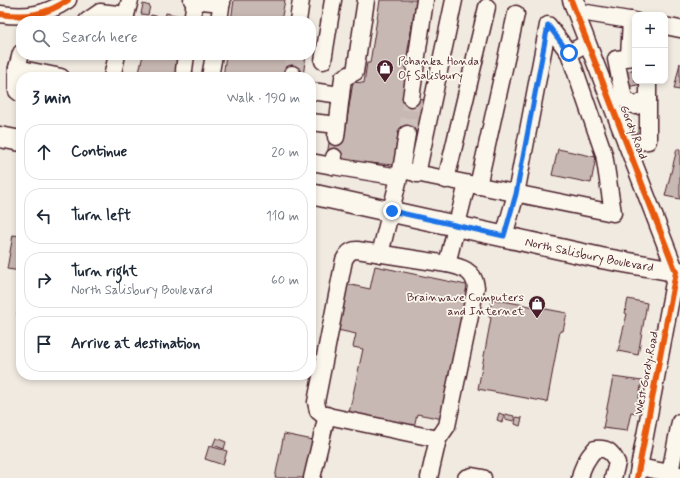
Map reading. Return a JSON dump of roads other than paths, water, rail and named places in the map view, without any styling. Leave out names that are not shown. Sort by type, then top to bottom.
[{"type":"main road","points":[[0,137],[16,140]]},
{"type":"main road","name":"North Salisbury Boulevard","points":[[316,195],[678,272]]},
{"type":"street","points":[[0,14],[31,16],[47,13],[68,0]]},
{"type":"street","points":[[192,0],[222,2],[220,16]]},
{"type":"street","points":[[193,16],[195,0]]},
{"type":"street","points":[[298,16],[300,0]]},
{"type":"street","points":[[323,61],[334,0]]},
{"type":"street","points":[[316,124],[337,131],[342,78],[355,72],[366,0]]},
{"type":"street","points":[[425,0],[412,93],[435,90]]},
{"type":"street","points":[[417,174],[454,0]]},
{"type":"street","points":[[575,4],[632,21]]},
{"type":"street","name":"Gordy Road","points":[[575,4],[587,43],[678,272]]},
{"type":"street","points":[[446,180],[487,7]]},
{"type":"street","points":[[94,16],[100,12],[127,12]]},
{"type":"street","points":[[447,264],[457,226],[472,185],[516,14]]},
{"type":"street","points":[[316,162],[333,161],[400,174],[417,174],[516,194],[613,213],[604,154],[569,53],[548,25],[516,194],[504,236]]},
{"type":"street","points":[[668,27],[680,29]]},
{"type":"street","points":[[569,53],[587,43]]},
{"type":"street","points":[[632,56],[616,59],[624,99],[636,106],[648,98]]},
{"type":"street","points":[[19,72],[19,60],[49,72]]},
{"type":"street","points":[[113,72],[116,60]]},
{"type":"street","points":[[211,72],[213,60]]},
{"type":"street","points":[[601,79],[619,75]]},
{"type":"street","points":[[626,143],[648,141],[648,84]]},
{"type":"street","points":[[316,92],[341,95]]},
{"type":"street","points":[[587,105],[608,97]]},
{"type":"street","points":[[380,254],[392,211],[400,174],[406,134]]},
{"type":"street","points":[[429,478],[438,439],[447,426],[476,286],[474,278],[462,267],[353,250],[347,254],[344,260],[316,402],[318,410],[327,416],[438,439]]},
{"type":"street","name":"West Gordy Road","points":[[638,472],[678,272]]},
{"type":"street","points":[[312,478],[327,416]]},
{"type":"street","points":[[638,472],[677,475],[680,422]]},
{"type":"street","points":[[580,478],[582,467],[589,456],[596,449],[605,448],[612,452],[617,463],[613,478]]},
{"type":"street","points":[[466,478],[472,476],[483,478]]},
{"type":"tunnel","points":[[292,72],[293,60]]},
{"type":"tunnel","points":[[407,134],[411,98]]},
{"type":"place","name":"Pohanka Honda Of Salisbury","points":[[385,83]]},
{"type":"place","name":"Brainwave Computers and Internet","points":[[537,319]]}]
